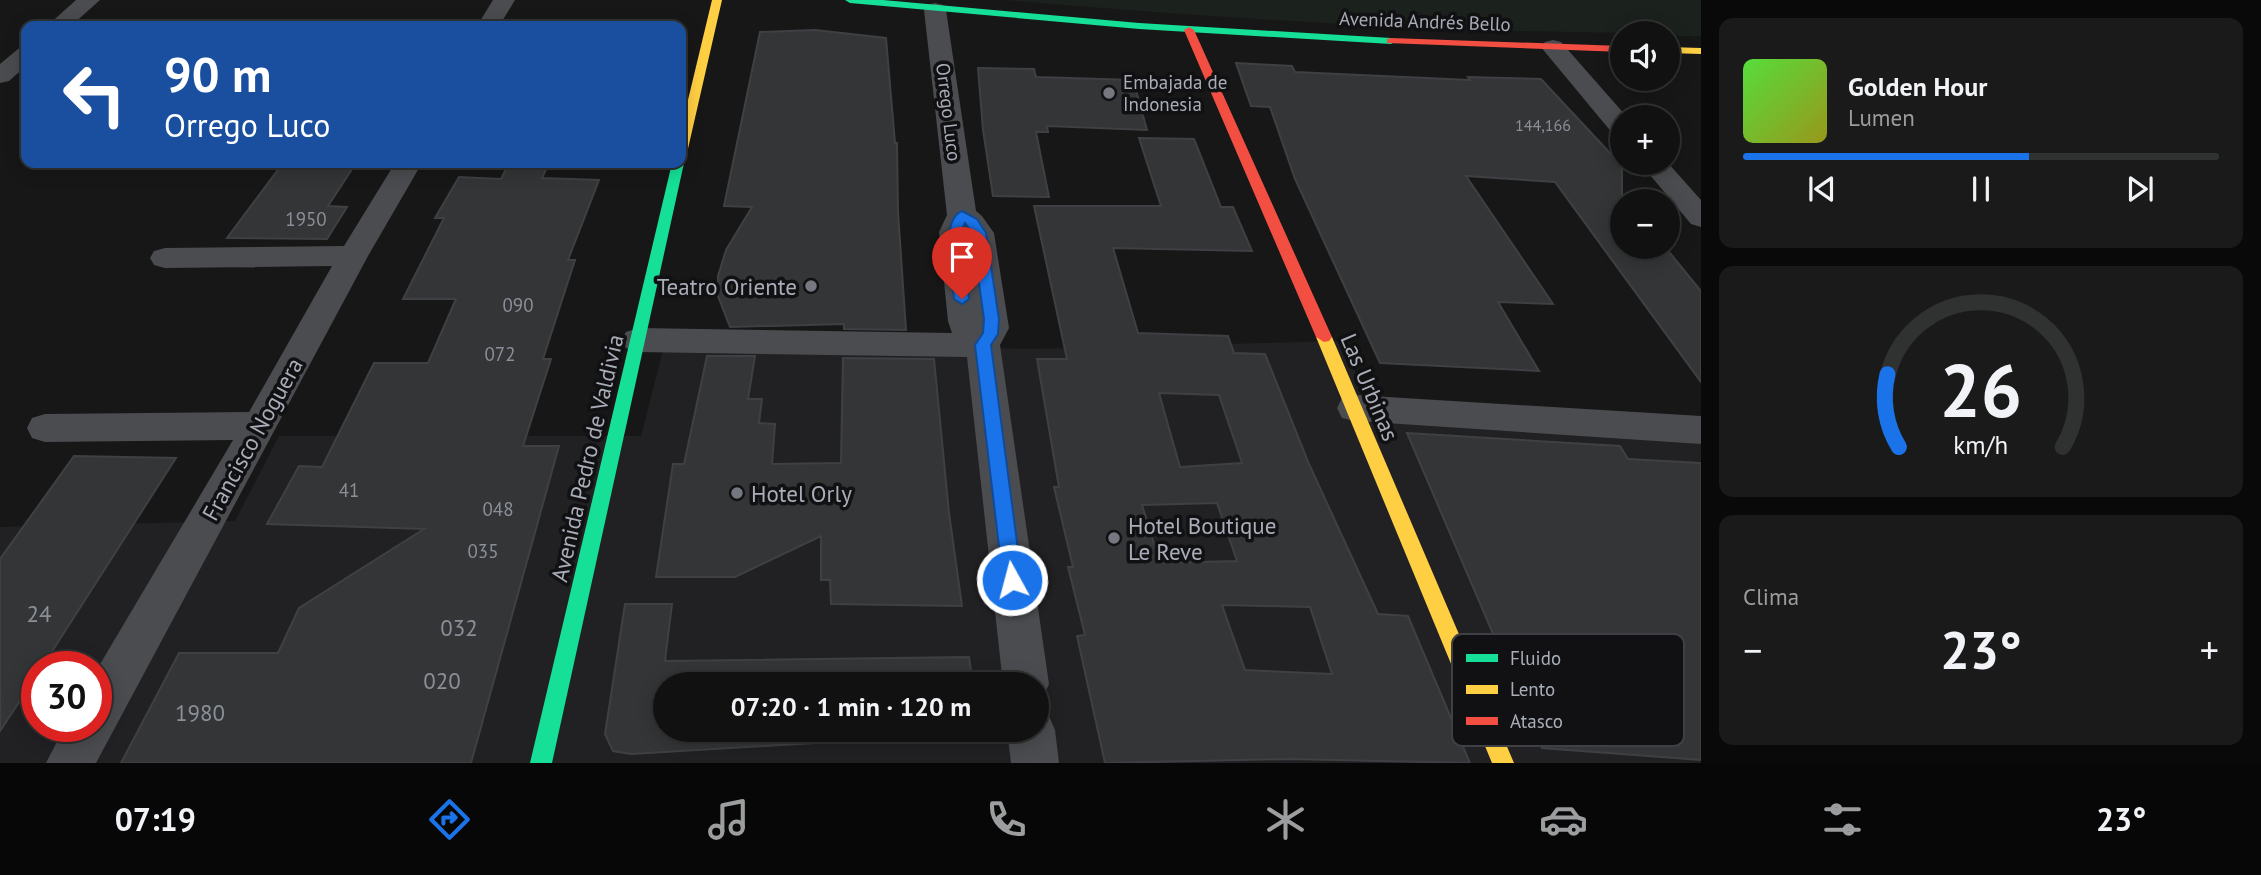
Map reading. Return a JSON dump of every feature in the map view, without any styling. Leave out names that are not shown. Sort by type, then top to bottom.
[{"type":"main road","points":[[686,132],[717,0]]},
{"type":"main road","name":"Avenida Andrés Bello","points":[[850,0],[936,10],[1189,30],[1610,49]]},
{"type":"main road","name":"Las Urbinas","points":[[1189,30],[1355,408],[1452,641]]},
{"type":"main road","points":[[1680,50],[1701,51]]},
{"type":"main road","name":"Avenida Pedro de Valdivia","points":[[541,763],[677,168]]},
{"type":"main road","name":"Las Urbinas","points":[[1496,746],[1503,763]]},
{"type":"street","points":[[64,21],[89,0]]},
{"type":"street","points":[[491,21],[504,0]]},
{"type":"street","name":"Orrego Luco","points":[[936,10],[962,215],[954,232],[964,321],[969,334],[983,345],[1024,672]]},
{"type":"street","points":[[1553,47],[1610,114]]},
{"type":"street","points":[[0,76],[21,58]]},
{"type":"street","name":"Francisco Noguera","points":[[112,688],[353,256],[405,168]]},
{"type":"street","points":[[1663,175],[1701,218]]},
{"type":"street","points":[[164,258],[353,256]]},
{"type":"street","points":[[638,340],[983,345]]},
{"type":"street","points":[[1355,408],[1701,430]]},
{"type":"street","points":[[45,428],[260,426]]},
{"type":"street","points":[[70,763],[82,742]]},
{"type":"street","points":[[1032,742],[1035,763]]},
{"type":"shaded area","points":[[1005,0],[1701,0],[1701,36],[1680,36],[1680,21],[1610,21],[1610,32],[1503,31],[1171,13]]},
{"type":"shaded area","points":[[1343,341],[1374,420],[1701,441],[1701,763],[0,763],[0,527],[235,521],[279,436],[641,436],[665,342],[1031,349]]},
{"type":"building","points":[[815,30],[886,38],[897,143],[898,212],[906,330],[844,329],[844,324],[730,327],[718,296],[718,276],[726,250],[752,207],[724,206],[760,32]]},
{"type":"building","points":[[1236,63],[1292,66],[1295,72],[1470,80],[1468,77],[1541,79],[1610,153],[1610,175],[1622,175],[1622,189],[1610,189],[1610,257],[1555,182],[1466,176],[1553,304],[1498,302],[1539,371],[1380,363],[1295,179],[1270,107],[1251,106]]},
{"type":"building","points":[[978,68],[1034,69],[1036,77],[1133,80],[1147,130],[1047,126],[1048,132],[1036,132],[1049,197],[993,196],[983,130]]},
{"type":"building","points":[[1139,138],[1194,139],[1221,207],[1233,207],[1252,251],[1113,248],[1138,333],[1228,336],[1234,353],[1265,354],[1309,464],[1378,614],[1408,616],[1452,720],[1452,746],[1463,746],[1470,763],[1289,759],[1105,763],[1077,636],[1085,635],[1068,567],[1073,567],[1054,487],[1059,487],[1037,359],[1067,359],[1034,206],[1161,206]],"holes":[[[1159,393],[1219,395],[1242,463],[1180,467]],[[1217,503],[1237,561],[1160,563],[1142,505]],[[1222,605],[1310,607],[1332,674],[1245,670]]]},
{"type":"building","points":[[279,168],[353,168],[328,206],[347,207],[327,239],[227,238]]},
{"type":"building","points":[[506,168],[547,168],[542,178],[599,180],[568,260],[575,260],[543,359],[551,359],[523,446],[559,446],[471,763],[121,763],[179,653],[278,653],[299,608],[424,529],[267,524],[299,466],[322,467],[374,363],[428,363],[456,299],[403,299],[444,218],[435,218],[459,177],[501,179]]},
{"type":"building","points":[[1611,259],[1675,259],[1701,291],[1701,382]]},
{"type":"building","points":[[707,356],[755,356],[748,399],[762,399],[759,423],[775,424],[772,464],[841,463],[843,358],[934,359],[949,513],[962,606],[831,604],[830,580],[821,580],[821,536],[735,577],[656,577],[673,464],[684,464]]},
{"type":"building","points":[[1407,433],[1620,446],[1628,459],[1701,463],[1701,760],[1541,746],[1684,746],[1684,634],[1493,634]]},
{"type":"building","points":[[74,456],[176,458],[52,651],[21,651],[21,699],[0,731],[0,559]]},
{"type":"building","points":[[625,604],[672,604],[665,661],[969,657],[971,672],[653,672],[653,742],[831,742],[631,754],[613,751],[605,734]]},
{"type":"traffic: fast","points":[[850,0],[1139,26],[1391,41]]},
{"type":"traffic: fast","points":[[541,763],[677,168]]},
{"type":"traffic: slow","points":[[686,132],[717,0]]},
{"type":"traffic: slow","points":[[1680,50],[1701,51]]},
{"type":"traffic: slow","points":[[1324,337],[1452,642]]},
{"type":"traffic: slow","points":[[1496,746],[1503,763]]},
{"type":"traffic: jam","points":[[1189,30],[1324,337]]},
{"type":"traffic: jam","points":[[1391,41],[1610,49]]},
{"type":"place","name":"Embajada de Indonesia","points":[[1109,93]]},
{"type":"place","name":"Teatro Oriente","points":[[811,286]]},
{"type":"place","name":"Hotel Orly","points":[[737,493]]},
{"type":"place","name":"Hotel Boutique Le Reve","points":[[1114,538]]},
{"type":"route","points":[[962,299],[954,232],[962,215],[972,222],[979,233],[991,319],[991,334],[983,345],[1012,580]]}]
